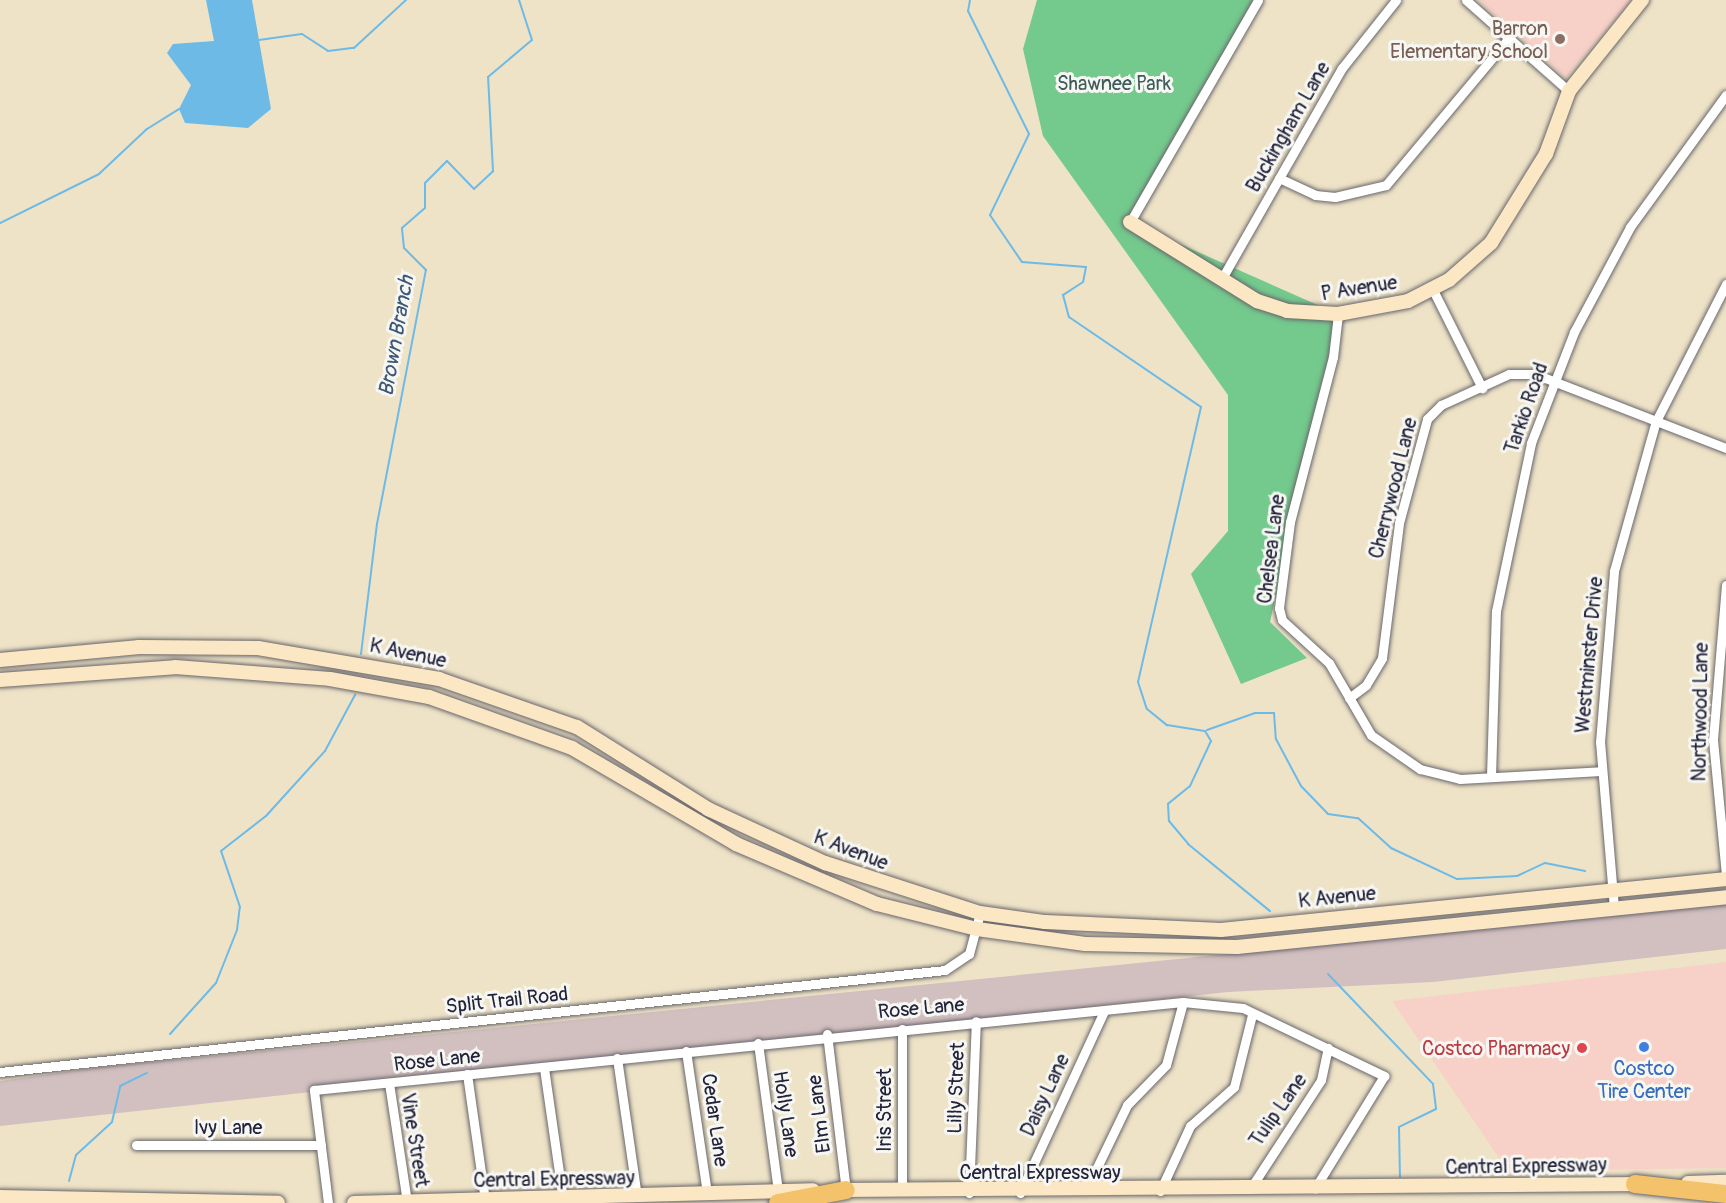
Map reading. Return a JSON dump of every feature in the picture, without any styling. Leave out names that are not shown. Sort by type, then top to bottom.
[{"type":"highway","points":[[1635,1184],[1726,1194]]},
{"type":"highway","points":[[778,1197],[846,1190]]},
{"type":"main road","name":"P Avenue","points":[[1130,222],[1180,248],[1221,280],[1287,311],[1338,314],[1389,306],[1433,290],[1472,262],[1509,217],[1546,154],[1569,91],[1642,0]]},
{"type":"main road","name":"K Avenue","points":[[0,660],[42,654],[176,647],[284,652],[453,683],[577,727],[708,809],[839,868],[980,913],[1184,931],[1726,879]]},
{"type":"main road","points":[[176,647],[176,667]]},
{"type":"main road","points":[[282,674],[284,652]]},
{"type":"main road","points":[[42,654],[44,674]]},
{"type":"main road","name":"K Avenue","points":[[0,680],[44,674],[176,667],[282,674],[448,702],[572,748],[699,825],[834,887],[891,908],[977,929],[1085,944],[1178,948],[1341,938],[1726,897]]},
{"type":"main road","points":[[448,702],[453,683]]},
{"type":"main road","points":[[699,825],[708,809]]},
{"type":"main road","points":[[834,887],[839,868]]},
{"type":"main road","points":[[1339,916],[1341,938]]},
{"type":"main road","name":"Central Expressway","points":[[846,1190],[1020,1193],[1726,1182]]},
{"type":"main road","name":"Central Expressway","points":[[354,1203],[563,1200],[707,1194],[778,1197]]},
{"type":"main road","points":[[0,1197],[278,1203]]},
{"type":"street","points":[[1130,222],[1258,0]]},
{"type":"street","name":"Buckingham Lane","points":[[1221,280],[1342,68],[1396,0]]},
{"type":"street","points":[[1466,0],[1569,91]]},
{"type":"street","points":[[1279,178],[1315,195],[1335,197],[1386,185],[1509,38]]},
{"type":"street","name":"Tarkio Road","points":[[1491,777],[1492,662],[1502,564],[1514,503],[1553,381],[1630,227],[1726,95]]},
{"type":"street","name":"Westminster Drive","points":[[1614,908],[1601,771],[1601,680],[1614,571],[1656,421],[1726,284]]},
{"type":"street","points":[[1433,290],[1482,388]]},
{"type":"street","name":"Chelsea Lane","points":[[1338,314],[1333,357],[1302,465],[1279,608],[1288,626],[1329,663],[1371,735],[1398,758],[1443,777],[1491,777],[1601,771]]},
{"type":"street","name":"Cherrywood Lane","points":[[1349,698],[1366,685],[1382,658],[1399,523],[1427,419],[1441,405],[1520,372],[1553,381],[1726,448]]},
{"type":"street","name":"Northwood Lane","points":[[1726,585],[1713,740],[1726,874]]},
{"type":"street","name":"Split Trail Road","points":[[0,1072],[945,970],[964,960],[977,929],[980,913]]},
{"type":"street","points":[[1085,1192],[1127,1105],[1166,1065],[1183,1002]]},
{"type":"street","name":"Rose Lane","points":[[321,1145],[314,1090],[544,1068],[827,1034],[1104,1011],[1183,1002],[1230,1005],[1328,1048],[1384,1076],[1315,1188]]},
{"type":"street","name":"Daisy Lane","points":[[1020,1193],[1104,1011]]},
{"type":"street","points":[[1160,1191],[1190,1126],[1234,1087],[1252,1015]]},
{"type":"street","name":"Lilly Street","points":[[969,1193],[976,1021]]},
{"type":"street","name":"Iris Street","points":[[902,1029],[902,1191]]},
{"type":"street","name":"Elm Lane","points":[[827,1034],[846,1190]]},
{"type":"street","name":"Holly Lane","points":[[758,1043],[778,1197]]},
{"type":"street","name":"Tulip Lane","points":[[1250,1190],[1321,1080],[1328,1048]]},
{"type":"street","name":"Cedar Lane","points":[[686,1051],[707,1194]]},
{"type":"street","points":[[617,1058],[637,1197]]},
{"type":"street","points":[[544,1068],[563,1200]]},
{"type":"street","points":[[467,1074],[485,1201]]},
{"type":"street","name":"Vine Street","points":[[388,1083],[406,1202]]},
{"type":"street","name":"Ivy Lane","points":[[136,1145],[321,1145]]},
{"type":"street","points":[[321,1145],[328,1203]]},
{"type":"shaded area","name":"Barron Elementary School","points":[[1478,0],[1631,0],[1566,78]]},
{"type":"shaded area","points":[[1726,904],[1726,949],[1433,982],[1228,992],[0,1126],[0,1081],[94,1068]]},
{"type":"shaded area","points":[[1726,962],[1726,1168],[1508,1171],[1392,1001]]},
{"type":"green space","name":"Shawnee Park","points":[[1037,0],[1253,0],[1130,222],[1338,314],[1270,622],[1307,658],[1241,684],[1191,574],[1228,531],[1228,395],[1043,136],[1023,49]]},
{"type":"water","points":[[206,0],[252,0],[271,109],[248,128],[185,123],[179,109],[191,85],[167,53],[173,44],[214,41]]},
{"type":"waterway","points":[[259,40],[302,34],[328,51],[354,48],[406,0]]},
{"type":"waterway","name":"Brown Branch","points":[[361,654],[377,524],[426,270],[404,248],[402,228],[425,208],[425,183],[447,161],[474,189],[493,171],[488,77],[532,40],[519,0]]},
{"type":"waterway","points":[[970,0],[968,11],[1029,134],[990,215],[1022,262],[1086,267],[1083,282],[1063,295],[1069,317],[1201,407],[1138,682],[1147,709],[1167,725],[1205,731],[1211,741],[1190,786],[1168,804],[1169,821],[1188,844],[1270,911]]},
{"type":"waterway","points":[[0,223],[99,174],[147,129],[179,109]]},
{"type":"waterway","name":"Brown Branch","points":[[170,1034],[216,983],[237,930],[240,907],[221,851],[266,816],[325,751],[355,695]]},
{"type":"waterway","points":[[1207,730],[1255,713],[1274,713],[1276,739],[1301,786],[1328,814],[1358,818],[1391,848],[1457,879],[1517,876],[1545,863],[1585,871]]},
{"type":"waterway","points":[[1328,974],[1433,1084],[1436,1109],[1399,1127],[1400,1177]]},
{"type":"waterway","name":"Brown Branch","points":[[69,1181],[76,1155],[112,1122],[120,1086],[147,1073]]},
{"type":"place","name":"Barron Elementary School","points":[[1560,39]]},
{"type":"place","name":"Costco Tire Center","points":[[1644,1047]]},
{"type":"place","name":"Costco Pharmacy","points":[[1582,1048]]}]
